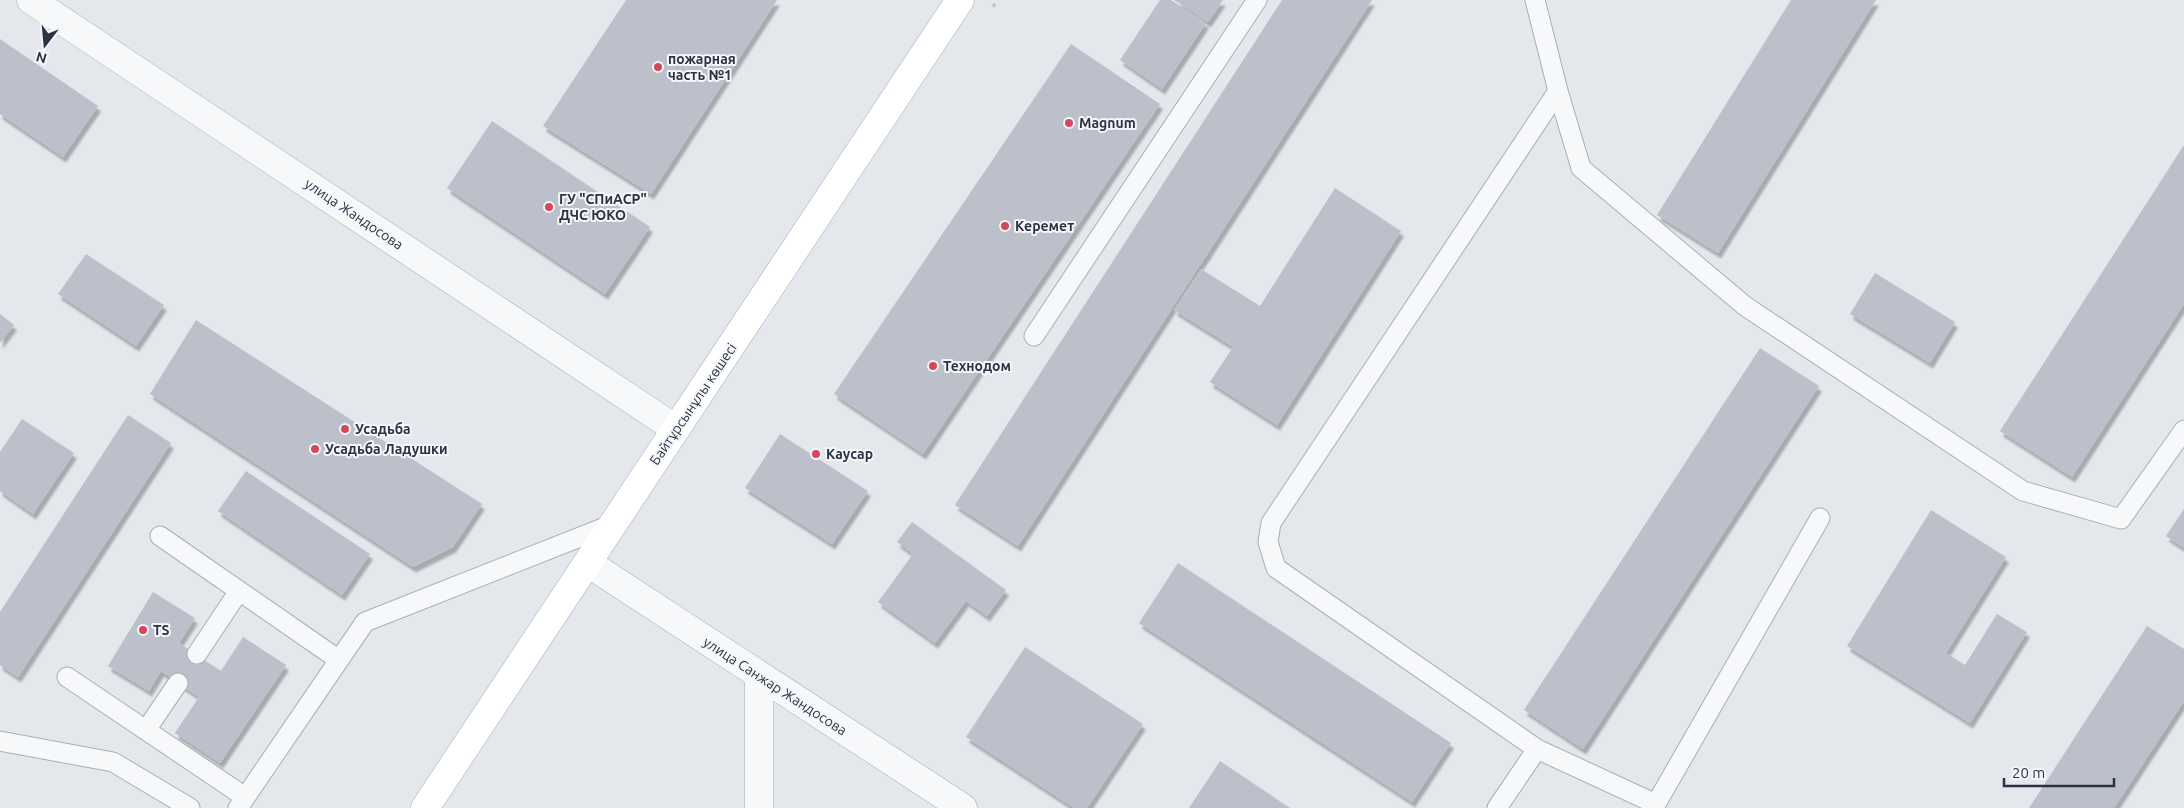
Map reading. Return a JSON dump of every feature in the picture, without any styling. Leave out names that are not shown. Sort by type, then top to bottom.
[{"type":"main road","name":"Байтұрсынұлы көшесі","points":[[425,808],[960,0]]},
{"type":"street","name":"улица Жандосова","points":[[31,0],[676,429]]},
{"type":"street","name":"улица Санжар Жандосова","points":[[588,563],[963,808]]},
{"type":"street","points":[[759,808],[760,676]]},
{"type":"lane","points":[[1034,336],[1257,0]]},
{"type":"lane","points":[[1535,0],[1558,91],[1581,168],[1745,306],[2023,492],[2121,520],[2184,430]]},
{"type":"lane","points":[[1558,91],[1271,523],[1268,542],[1276,568],[1537,749],[1659,806],[1820,518]]},
{"type":"lane","points":[[67,677],[146,730],[242,803],[365,622],[613,524]]},
{"type":"lane","points":[[160,536],[339,660]]},
{"type":"lane","points":[[197,654],[239,591]]},
{"type":"lane","points":[[146,730],[178,682]]},
{"type":"lane","points":[[0,741],[113,762],[190,808]]},
{"type":"lane","points":[[1497,808],[1537,749]]},
{"type":"building","name":"пожарная часть №1","points":[[626,0],[777,0],[651,194],[543,126]]},
{"type":"building","points":[[1160,0],[1171,0],[1206,23],[1162,89],[1120,60]]},
{"type":"building","points":[[1174,0],[1223,0],[1208,22]]},
{"type":"building","points":[[1282,0],[1372,0],[1018,546],[955,505]]},
{"type":"building","points":[[1791,0],[1876,0],[1718,253],[1657,215]]},
{"type":"building","points":[[0,39],[98,106],[63,157],[0,114]]},
{"type":"building","points":[[1071,44],[1160,104],[923,454],[834,394]]},
{"type":"building","name":"ГУ \"СПиАСР\" ДЧС ЮКО","points":[[492,121],[650,227],[605,294],[447,188]]},
{"type":"building","points":[[2184,145],[2184,304],[2072,477],[2000,431]]},
{"type":"building","points":[[1335,188],[1401,231],[1277,425],[1210,382],[1233,347],[1174,310],[1201,269],[1260,306]]},
{"type":"building","points":[[86,254],[164,305],[136,346],[58,294]]},
{"type":"building","points":[[1875,273],[1955,322],[1930,363],[1850,314]]},
{"type":"building","points":[[0,314],[14,325],[0,343]]},
{"type":"building","name":"Усадьба Ладушки","points":[[196,320],[482,504],[453,547],[413,567],[150,394]]},
{"type":"building","points":[[1760,348],[1819,386],[1583,749],[1524,710]]},
{"type":"building","points":[[128,415],[171,443],[18,677],[0,665],[0,612]]},
{"type":"building","points":[[22,419],[74,453],[33,514],[0,491],[0,452]]},
{"type":"building","points":[[780,434],[868,491],[832,544],[745,488]]},
{"type":"building","points":[[246,471],[370,554],[342,595],[218,511]]},
{"type":"building","points":[[2184,509],[2184,548],[2166,536]]},
{"type":"building","points":[[1931,510],[2006,557],[1946,653],[1965,665],[1997,614],[2027,632],[1970,723],[1847,646]]},
{"type":"building","points":[[912,522],[1006,590],[987,616],[966,601],[935,643],[878,602],[913,554],[897,542]]},
{"type":"building","points":[[1178,563],[1451,743],[1412,802],[1139,623]]},
{"type":"building","points":[[153,592],[195,618],[179,643],[221,671],[243,637],[286,665],[220,763],[175,733],[199,697],[161,671],[149,691],[108,666]]},
{"type":"building","points":[[2147,626],[2184,649],[2184,701],[2114,808],[2029,808]]},
{"type":"building","points":[[1025,647],[1143,724],[1087,808],[1074,808],[966,737]]},
{"type":"building","points":[[1220,761],[1290,808],[1189,808]]},
{"type":"place","name":"пожарная часть №1","points":[[658,67]]},
{"type":"place","name":"Magnum","points":[[1069,123]]},
{"type":"place","name":"ГУ \"СПиАСР\" ДЧС ЮКО","points":[[549,207]]},
{"type":"place","name":"Керемет","points":[[1005,226]]},
{"type":"place","name":"Технодом","points":[[933,366]]},
{"type":"place","name":"Усадьба","points":[[345,429]]},
{"type":"place","name":"Усадьба Ладушки","points":[[315,449]]},
{"type":"place","name":"Каусар","points":[[816,454]]},
{"type":"place","name":"TS","points":[[143,630]]}]
